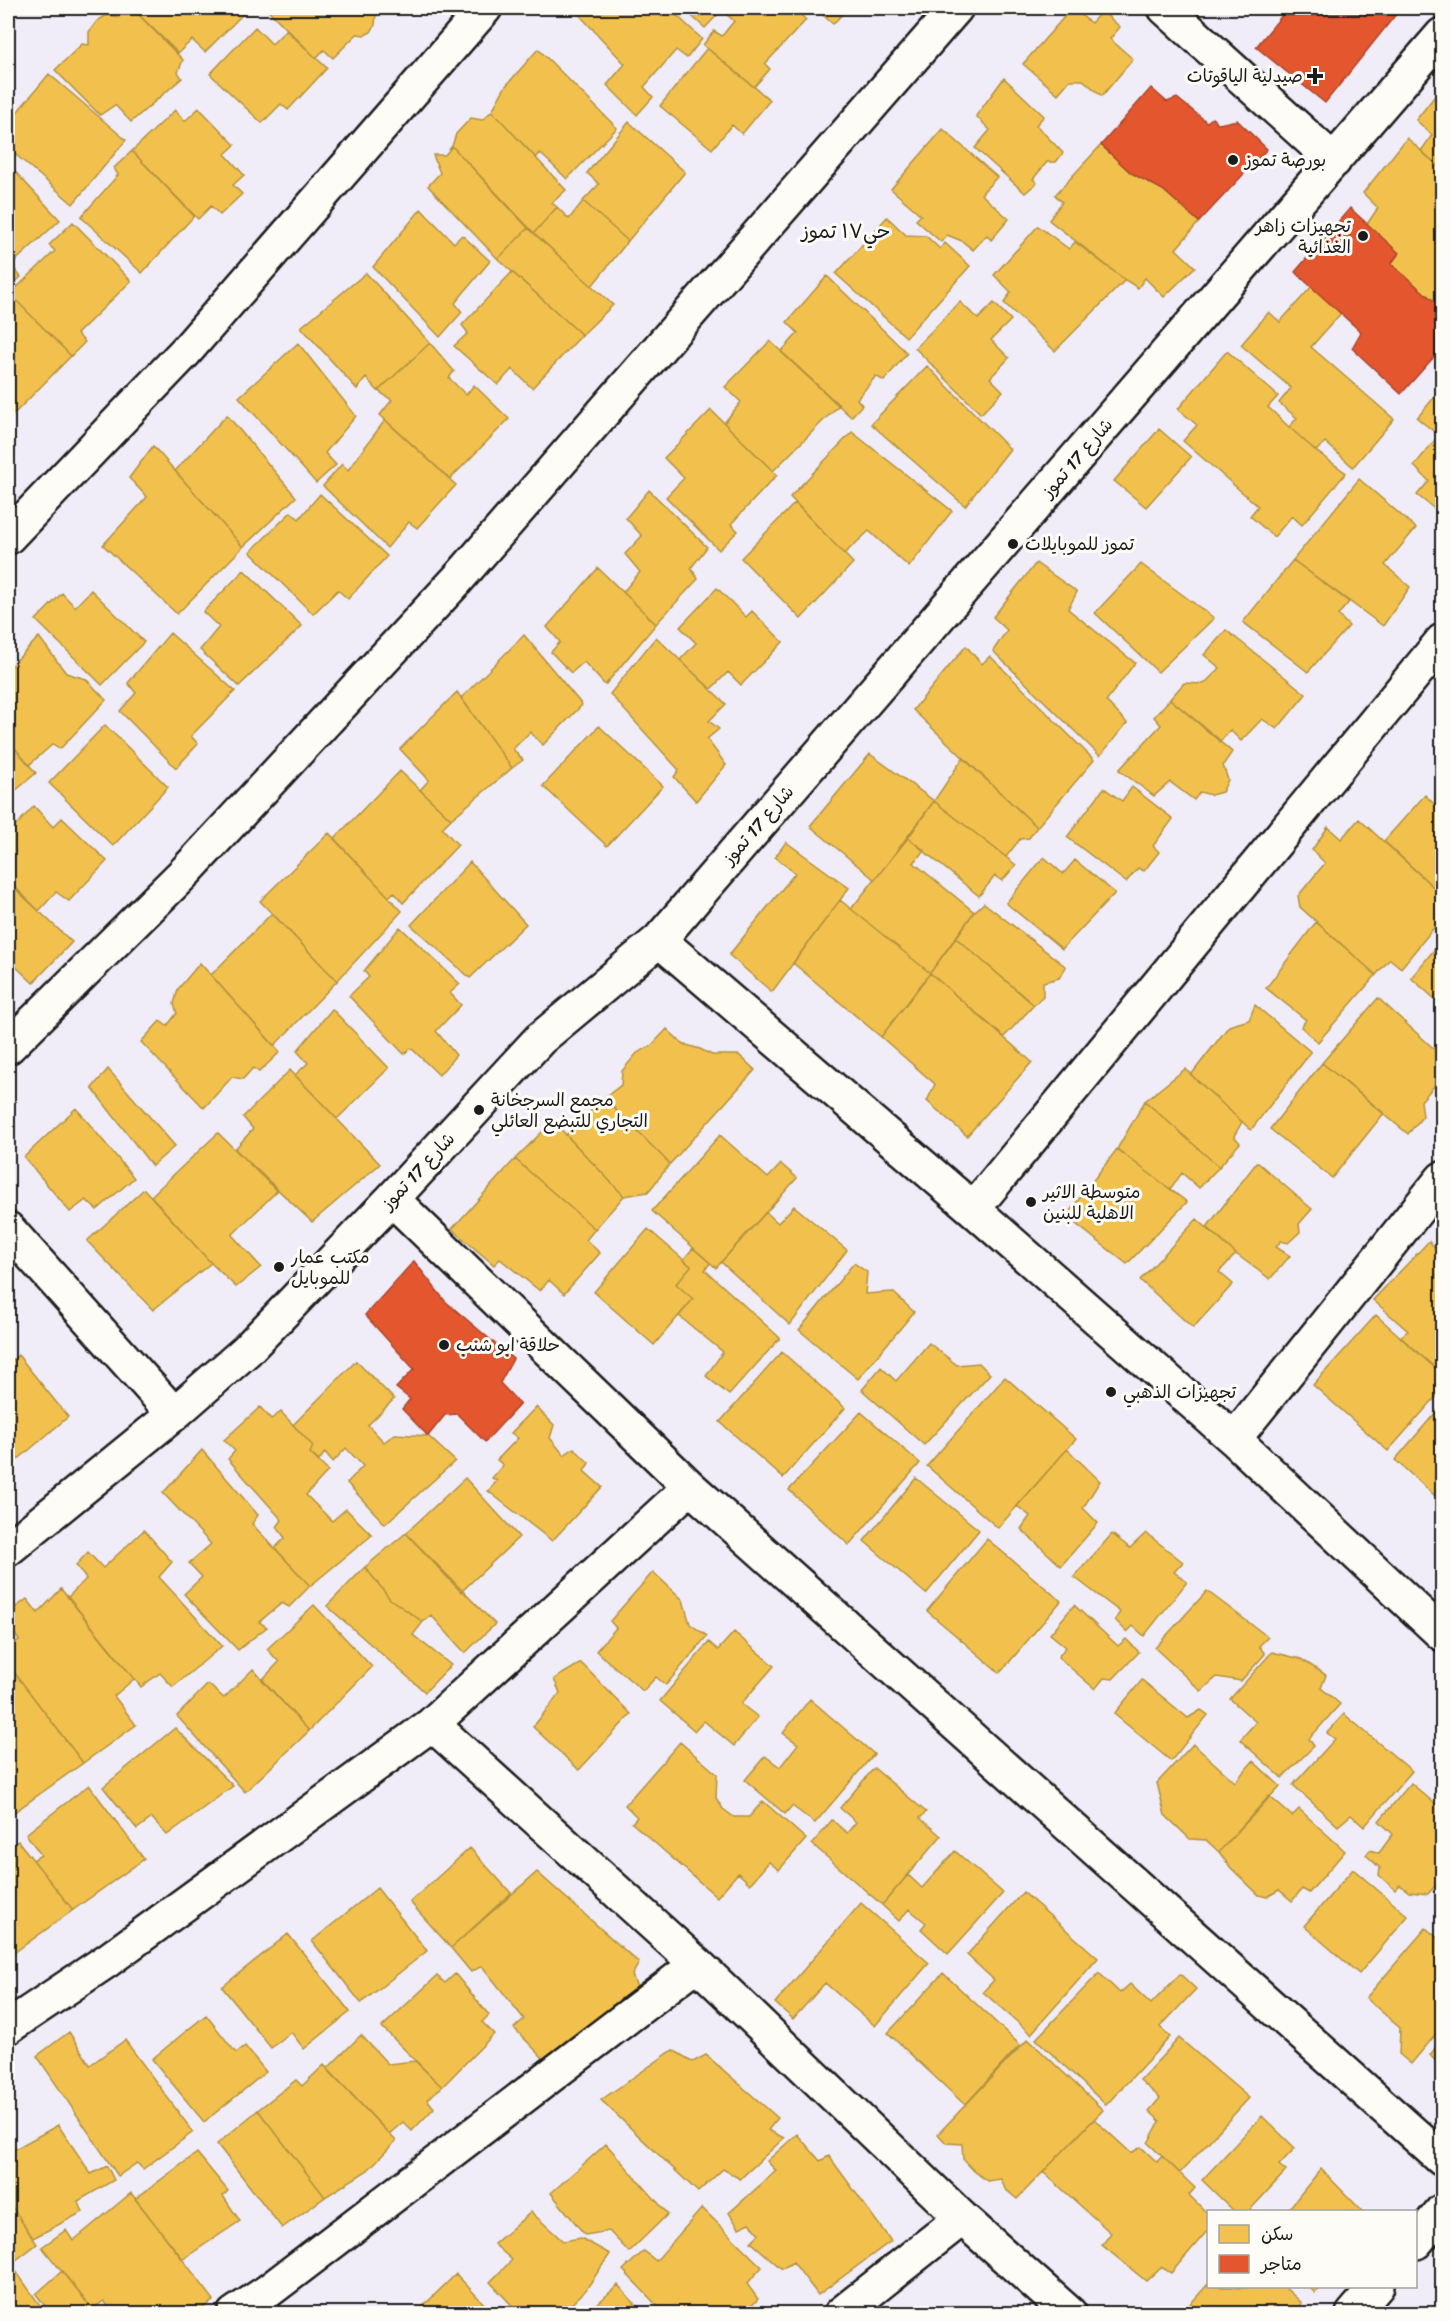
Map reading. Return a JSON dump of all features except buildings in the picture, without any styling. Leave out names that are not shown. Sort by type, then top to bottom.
[{"type":"street","points":[[8,537],[186,351],[485,8]]},
{"type":"street","points":[[8,1047],[186,871],[457,580],[956,8]]},
{"type":"street","points":[[1164,8],[1334,161]]},
{"type":"street","name":"شارع 17 تموز","points":[[8,1549],[174,1414],[246,1351],[392,1199],[540,1039],[659,940],[1443,35]]},
{"type":"street","points":[[973,1209],[1443,641]]},
{"type":"street","points":[[659,940],[973,1209],[1234,1438],[1443,1634]]},
{"type":"street","points":[[1234,1438],[1443,1179]]},
{"type":"street","points":[[392,1199],[690,1487],[1443,2159]]},
{"type":"street","points":[[8,1229],[174,1414]]},
{"type":"street","points":[[8,2027],[108,1960],[432,1724],[690,1487]]},
{"type":"street","points":[[432,1724],[697,1964],[962,2218],[1070,2313]]},
{"type":"street","points":[[234,2313],[277,2285],[697,1964]]},
{"type":"street","points":[[1417,2241],[1443,2211]]},
{"type":"street","points":[[842,2313],[962,2218]]},
{"type":"street","points":[[1354,2313],[1375,2288]]},
{"type":"place","name":"صيدلية الياقوتات","points":[[1315,76]]},
{"type":"place","name":"بورصة تموز","points":[[1233,160]]},
{"type":"place","name":"تجهيزات زاهر الغذائية","points":[[1363,236]]},
{"type":"place","name":"تموز للموبايلات","points":[[1013,544]]},
{"type":"place","name":"مجمع السرجخانة التجاري للتبضع العائلي","points":[[479,1110]]},
{"type":"place","name":"متوسطة الاثير الاهلية للبنين","points":[[1031,1202]]},
{"type":"place","name":"مكتب عمار للموبايل","points":[[279,1267]]},
{"type":"place","name":"حلاقة ابو شنب","points":[[444,1345]]},
{"type":"place","name":"تجهيزات الذهبي","points":[[1111,1392]]},
{"type":"district","name":"حي۱۷ تموز","points":[[846,231]]}]
